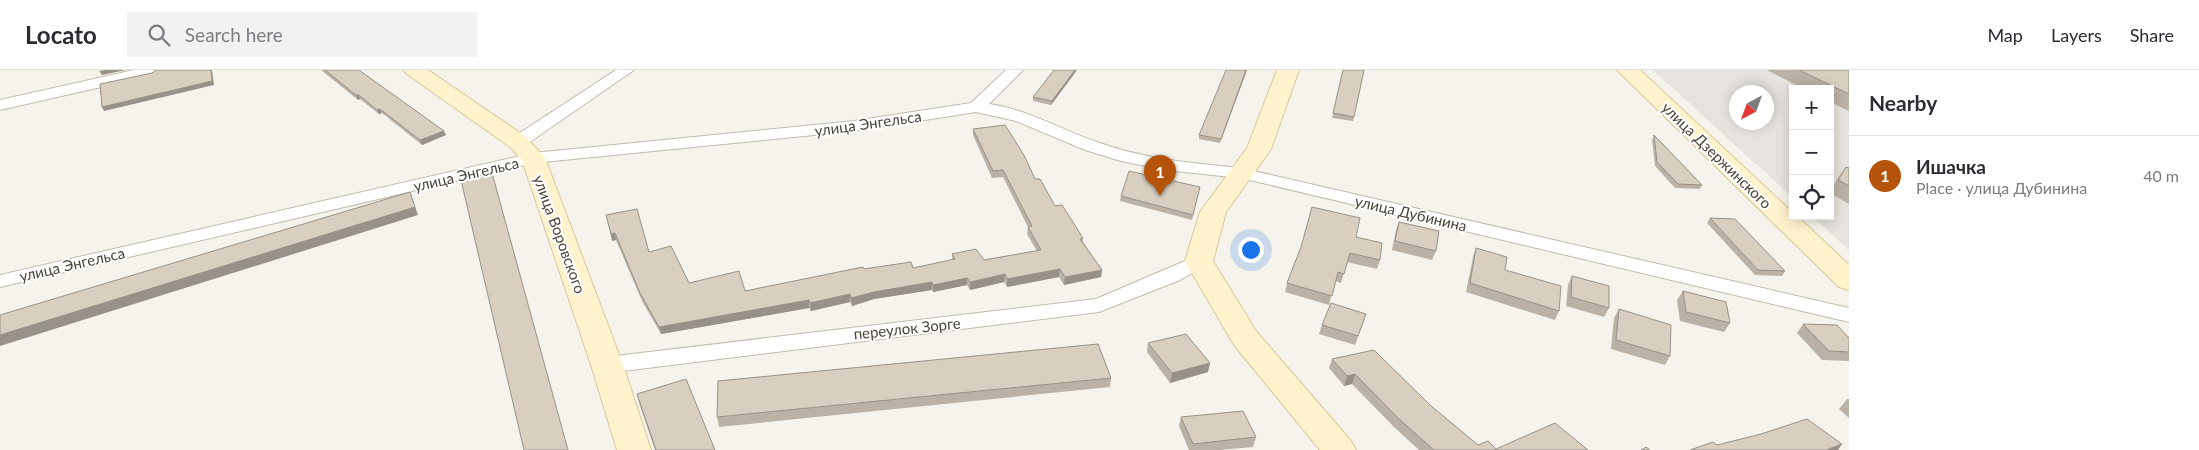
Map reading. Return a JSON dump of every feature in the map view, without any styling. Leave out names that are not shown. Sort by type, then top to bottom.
[{"type":"street","points":[[0,104],[154,70]]},
{"type":"street","points":[[414,70],[526,150],[626,70]]},
{"type":"street","points":[[976,107],[1015,70]]},
{"type":"street","points":[[1288,70],[1259,149],[1213,212],[1199,261],[1245,338],[1339,450]]},
{"type":"street","name":"улица Дзержинского","points":[[1628,70],[1849,281]]},
{"type":"street","name":"улица Энгельса","points":[[0,281],[526,150],[854,126],[976,107]]},
{"type":"street","name":"улица Дубинина","points":[[976,107],[1016,114],[1092,147],[1150,160],[1241,173],[1849,315]]},
{"type":"street","name":"улица Воровского","points":[[526,150],[607,364],[634,450]]},
{"type":"street","name":"переулок Зорге","points":[[607,364],[1098,305],[1173,275],[1199,261]]},
{"type":"shaded area","points":[[1653,70],[1849,70],[1849,250],[1816,220],[1834,220],[1834,85],[1789,85],[1789,194]]},
{"type":"building","points":[[156,70],[211,70],[212,81],[102,107],[100,84],[152,73]]},
{"type":"building","points":[[325,70],[359,70],[444,131],[420,140],[380,109],[377,110],[359,95],[356,95]]},
{"type":"building","points":[[1054,70],[1075,70],[1052,101],[1033,97]]},
{"type":"building","points":[[1226,70],[1246,70],[1221,139],[1199,135]]},
{"type":"building","points":[[1343,70],[1364,70],[1354,117],[1333,113]]},
{"type":"building","points":[[1799,70],[1849,70],[1849,94],[1834,87],[1834,85]]},
{"type":"building","points":[[1005,125],[1024,155],[1035,179],[1040,179],[1055,206],[1062,205],[1083,238],[1080,239],[1102,270],[1065,277],[1060,269],[1007,279],[1005,274],[970,282],[967,278],[933,285],[932,282],[851,298],[850,294],[810,303],[809,300],[659,327],[640,293],[615,233],[611,234],[606,215],[637,209],[649,252],[671,246],[689,283],[739,271],[745,291],[863,267],[864,269],[911,262],[913,268],[955,259],[952,254],[976,249],[984,260],[1041,250],[1028,227],[1032,226],[1003,170],[993,171],[973,129]]},
{"type":"building","points":[[1654,135],[1702,185],[1678,184],[1657,162]]},
{"type":"building","points":[[1846,167],[1849,168],[1849,186],[1838,180]]},
{"type":"building","points":[[1129,171],[1200,187],[1193,215],[1121,196]]},
{"type":"building","points":[[492,173],[568,450],[524,450],[461,180]]},
{"type":"building","points":[[410,192],[415,207],[0,335],[0,315]]},
{"type":"building","points":[[1312,207],[1360,218],[1356,237],[1382,243],[1380,260],[1350,253],[1344,274],[1338,272],[1332,296],[1287,283],[1301,247]]},
{"type":"building","points":[[1710,218],[1735,219],[1785,271],[1758,270]]},
{"type":"building","points":[[1399,222],[1439,231],[1436,251],[1395,241]]},
{"type":"building","points":[[1476,248],[1507,257],[1505,270],[1561,286],[1559,311],[1470,283]]},
{"type":"building","points":[[1572,276],[1609,286],[1609,308],[1571,297]]},
{"type":"building","points":[[1683,291],[1726,302],[1730,323],[1686,312]]},
{"type":"building","points":[[1331,303],[1366,314],[1358,336],[1322,325]]},
{"type":"building","points":[[1619,309],[1671,325],[1670,356],[1616,340]]},
{"type":"building","points":[[1803,324],[1837,325],[1849,338],[1849,352],[1829,351]]},
{"type":"building","points":[[1186,334],[1210,363],[1172,373],[1148,343]]},
{"type":"building","points":[[1098,344],[1111,378],[717,417],[718,381]]},
{"type":"building","points":[[1374,350],[1430,405],[1478,445],[1488,441],[1496,449],[1555,423],[1588,450],[1434,450],[1398,418],[1355,374],[1347,376],[1332,359]]},
{"type":"building","points":[[686,379],[715,450],[656,450],[637,394]]},
{"type":"building","points":[[1243,411],[1256,437],[1193,444],[1181,417]]},
{"type":"building","points":[[1807,419],[1842,444],[1826,450],[1690,450],[1713,442],[1717,445],[1761,434]]},
{"type":"place","name":"Ишачка","points":[[1160,196]]}]
